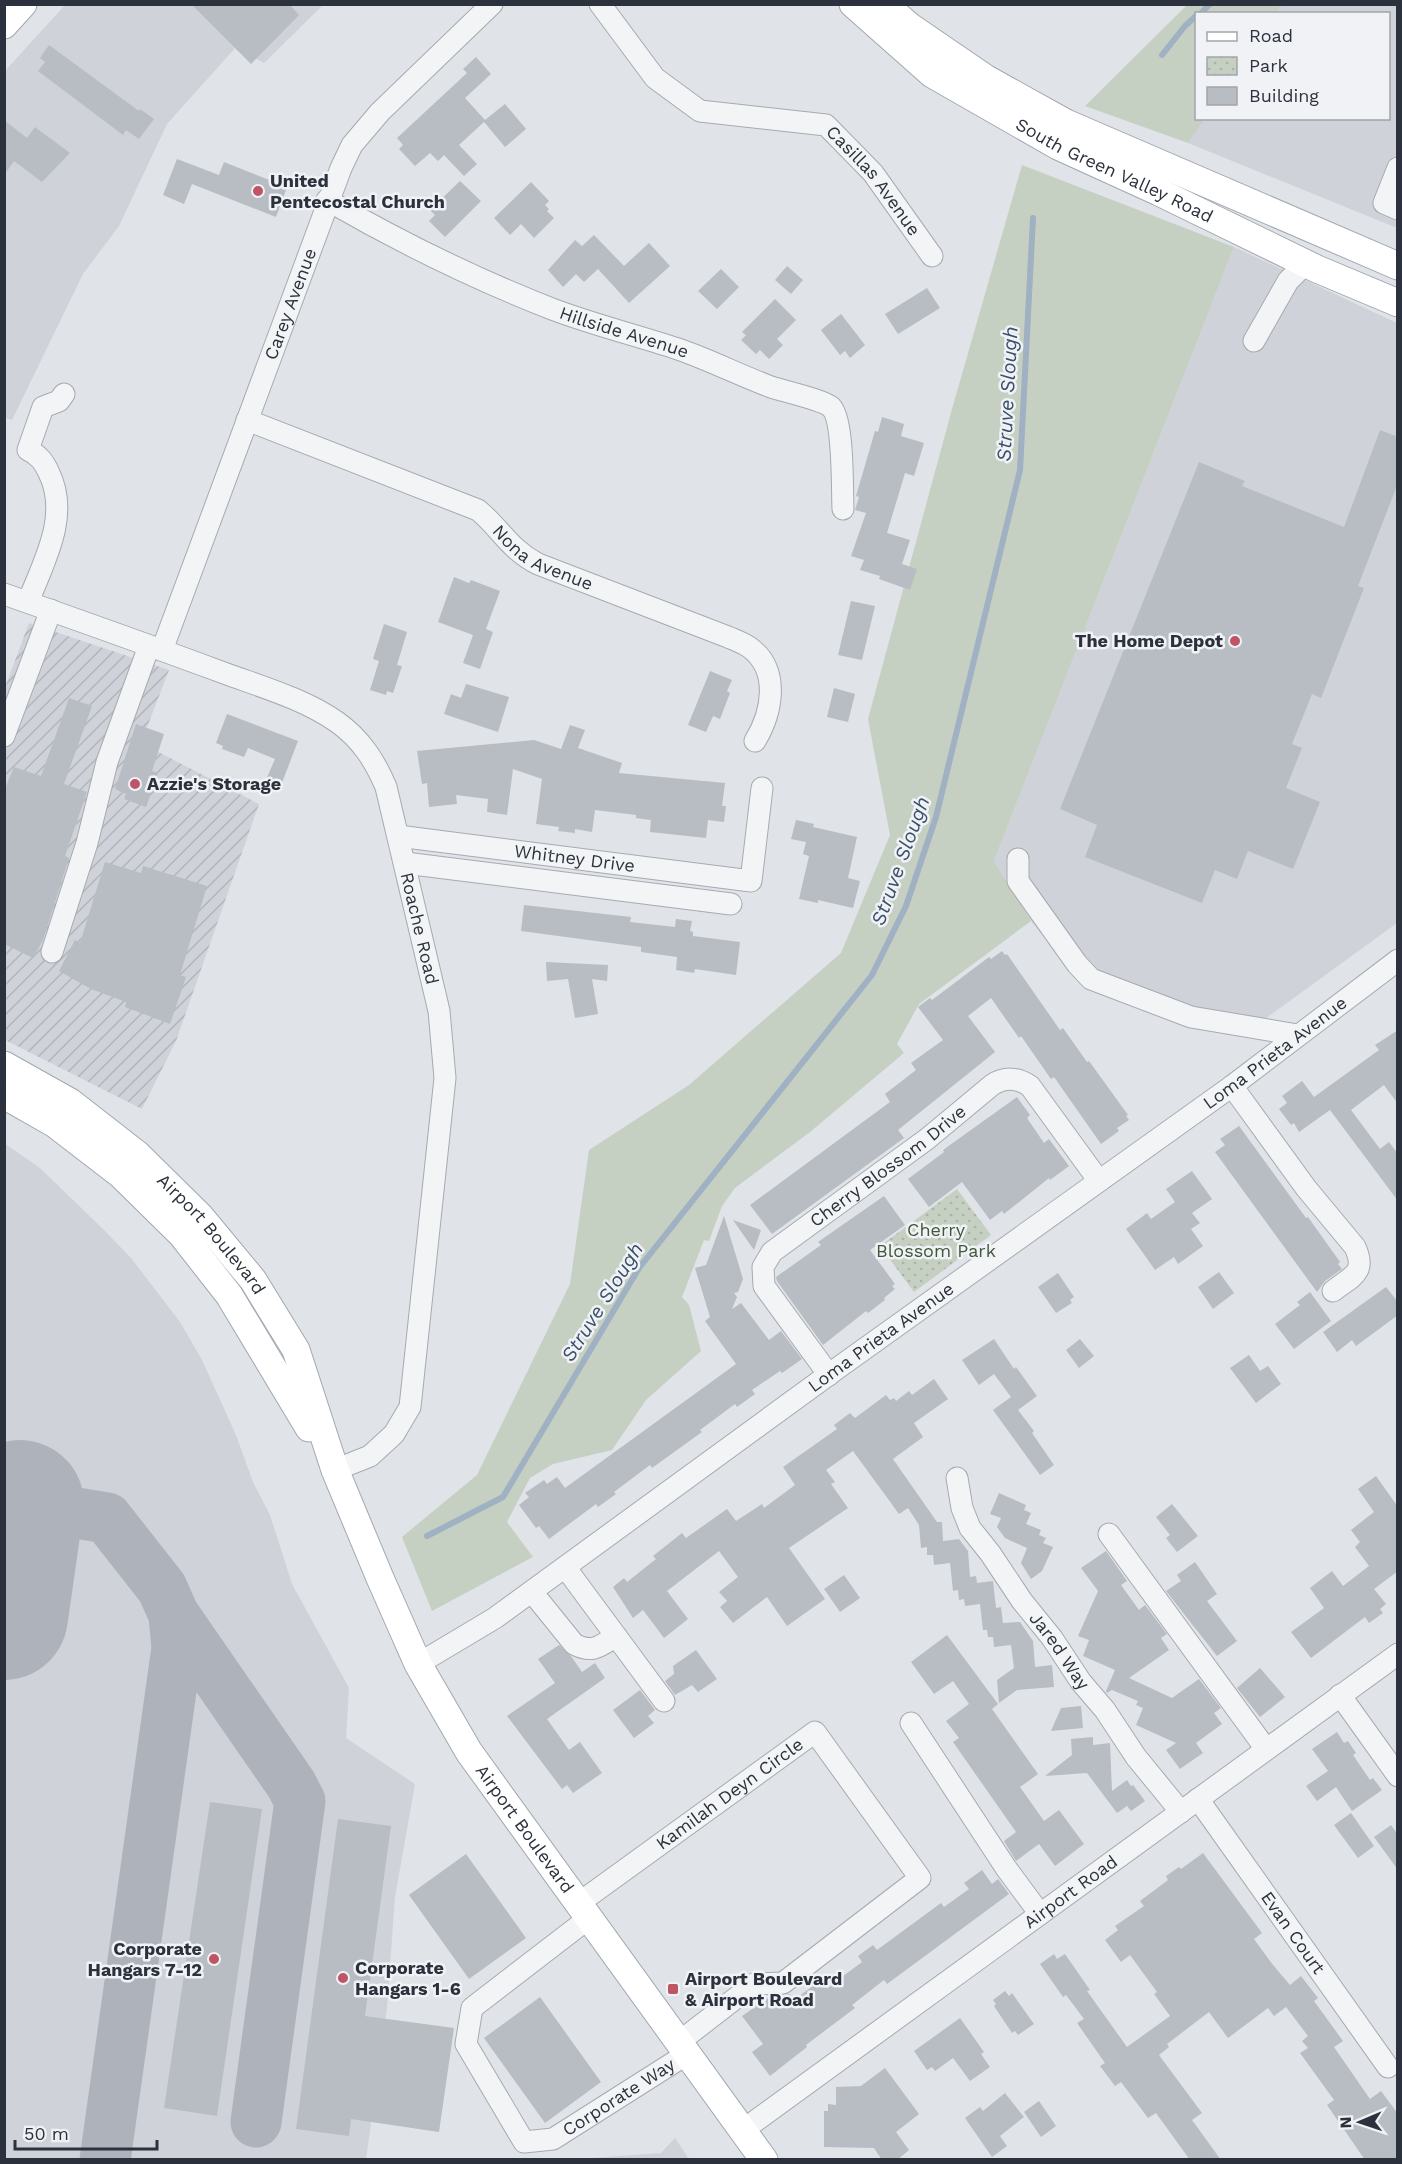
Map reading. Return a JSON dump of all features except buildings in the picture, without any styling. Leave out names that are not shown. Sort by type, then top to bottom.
[{"type":"main road","points":[[4,25],[23,4]]},
{"type":"main road","name":"South Green Valley Road","points":[[853,4],[932,74],[1058,146],[1159,192],[1305,264],[1398,303]]},
{"type":"main road","name":"South Green Valley Road","points":[[884,4],[909,26],[985,78],[1066,123],[1398,266]]},
{"type":"main road","name":"Airport Boulevard","points":[[4,1065],[70,1102],[138,1155],[200,1216],[253,1280],[296,1350],[335,1470],[418,1664],[469,1752],[764,2160]]},
{"type":"main road","name":"Airport Boulevard","points":[[4,1095],[55,1124],[120,1174],[183,1235],[229,1295],[335,1470]]},
{"type":"street","name":"Carey Avenue","points":[[52,952],[87,843],[107,762],[156,648],[247,420],[327,200],[352,146],[365,128],[388,104],[492,4]]},
{"type":"street","name":"Casillas Avenue","points":[[600,4],[655,78],[700,111],[826,125],[873,173],[932,256]]},
{"type":"street","points":[[1398,168],[1384,203],[1398,209]]},
{"type":"street","name":"Hillside Avenue","points":[[327,200],[375,228],[534,302],[678,350],[772,387],[827,404],[835,413],[839,428],[843,510]]},
{"type":"street","points":[[1254,341],[1288,281],[1305,264]]},
{"type":"street","points":[[28,602],[56,528],[58,507],[53,481],[48,470],[37,454],[28,450],[43,407],[59,401],[64,394]]},
{"type":"street","name":"Nona Avenue","points":[[247,420],[478,510],[488,518],[511,546],[538,564],[728,636],[749,647],[759,656],[765,667],[771,693],[766,723],[756,741]]},
{"type":"street","name":"Roache Road","points":[[4,594],[298,702],[338,723],[359,742],[373,760],[386,787],[439,1011],[445,1078],[410,1407],[394,1434],[370,1456],[335,1470]]},
{"type":"street","points":[[4,736],[51,610]]},
{"type":"street","name":"Whitney Drive","points":[[398,836],[751,881],[762,788]]},
{"type":"street","points":[[1018,859],[1018,881],[1077,964],[1091,979],[1191,1017],[1298,1035]]},
{"type":"street","points":[[405,863],[731,904]]},
{"type":"street","name":"Loma Prieta Avenue","points":[[418,1664],[495,1618],[532,1592],[829,1375],[1232,1086],[1398,960]]},
{"type":"street","name":"Cherry Blossom Drive","points":[[829,1375],[767,1291],[762,1274],[765,1262],[772,1252],[927,1139],[992,1085],[1008,1079],[1030,1086],[1099,1181]]},
{"type":"street","points":[[1232,1086],[1306,1188],[1355,1247],[1360,1267],[1357,1273],[1333,1291]]},
{"type":"street","name":"Jared Way","points":[[957,1478],[962,1508],[970,1528],[994,1558],[1022,1601],[1052,1638],[1081,1682],[1105,1710],[1136,1757],[1181,1812]]},
{"type":"street","points":[[1108,1534],[1266,1749]]},
{"type":"street","points":[[565,1567],[664,1701]]},
{"type":"street","points":[[532,1592],[574,1644],[584,1649],[598,1648],[616,1636]]},
{"type":"street","name":"Airport Road","points":[[742,2130],[1398,1653]]},
{"type":"street","points":[[1340,1695],[1398,1776]]},
{"type":"street","points":[[911,1723],[1006,1868],[1040,1914]]},
{"type":"street","name":"Kamilah Deyn Circle","points":[[584,1911],[815,1732],[920,1878],[783,1983],[754,1984],[683,2048]]},
{"type":"street","name":"Evan Court","points":[[1198,1799],[1388,2067]]},
{"type":"street","name":"Corporate Way","points":[[584,1911],[472,2008],[466,2044],[524,2142],[553,2139],[683,2048]]},
{"type":"shaded area","points":[[65,5],[323,5],[264,63],[236,47],[167,124],[119,226],[83,274],[12,420],[4,417],[4,72]]},
{"type":"shaded area","points":[[1282,5],[1397,5],[1397,228],[1188,143],[1204,120],[1390,120],[1390,12],[1277,12]]},
{"type":"shaded area","points":[[1234,247],[1397,323],[1397,923],[1247,1032],[1079,981],[1031,921],[994,861]]},
{"type":"shaded area","points":[[29,623],[169,670],[141,743],[259,804],[176,1041],[142,1109],[5,1040],[4,690]]},
{"type":"shaded area","points":[[4,1143],[40,1168],[104,1230],[131,1258],[180,1322],[202,1360],[236,1435],[253,1482],[270,1515],[292,1584],[349,1688],[346,1738],[415,1784],[395,1897],[387,2008],[366,2159],[5,2159]]},
{"type":"shaded area","points":[[675,2138],[689,2159],[579,2159],[661,2153]]},
{"type":"green space","points":[[1187,5],[1282,5],[1277,12],[1195,12],[1195,120],[1204,120],[1188,143],[1085,106]]},
{"type":"green space","points":[[1022,165],[1234,247],[994,861],[1031,921],[919,1004],[897,1044],[904,1053],[810,1132],[735,1188],[722,1206],[709,1241],[704,1240],[682,1297],[689,1305],[701,1351],[646,1400],[612,1450],[553,1464],[530,1478],[507,1522],[533,1557],[432,1611],[402,1537],[477,1475],[570,1284],[589,1150],[689,1085],[841,953],[890,835],[868,719],[952,409]]},
{"type":"green space","name":"Cherry Blossom Park","points":[[957,1189],[991,1235],[914,1292],[880,1246]]},
{"type":"waterway","name":"Struve Slough","points":[[1202,12],[1210,4]]},
{"type":"waterway","name":"Struve Slough","points":[[1162,55],[1195,17]]},
{"type":"waterway","name":"Struve Slough","points":[[427,1536],[503,1497],[639,1268],[872,975],[906,906],[936,817],[1020,470],[1033,218]]},
{"type":"taxiway","points":[[20,1504],[107,1518],[162,1588],[174,1615],[177,1648],[105,2160]]},
{"type":"taxiway","points":[[174,1615],[291,1784],[300,1801],[256,2122]]},
{"type":"runway","points":[[4,1616],[20,1504]]},
{"type":"place","name":"United Pentecostal Church","points":[[258,191]]},
{"type":"place","name":"The Home Depot","points":[[1235,641]]},
{"type":"place","name":"Azzie's Storage","points":[[135,784]]},
{"type":"place","name":"Corporate Hangars 7-12","points":[[214,1959]]},
{"type":"place","name":"Corporate Hangars 1-6","points":[[343,1978]]},
{"type":"place","name":"Airport Boulevard & Airport Road","points":[[673,1989]]}]
